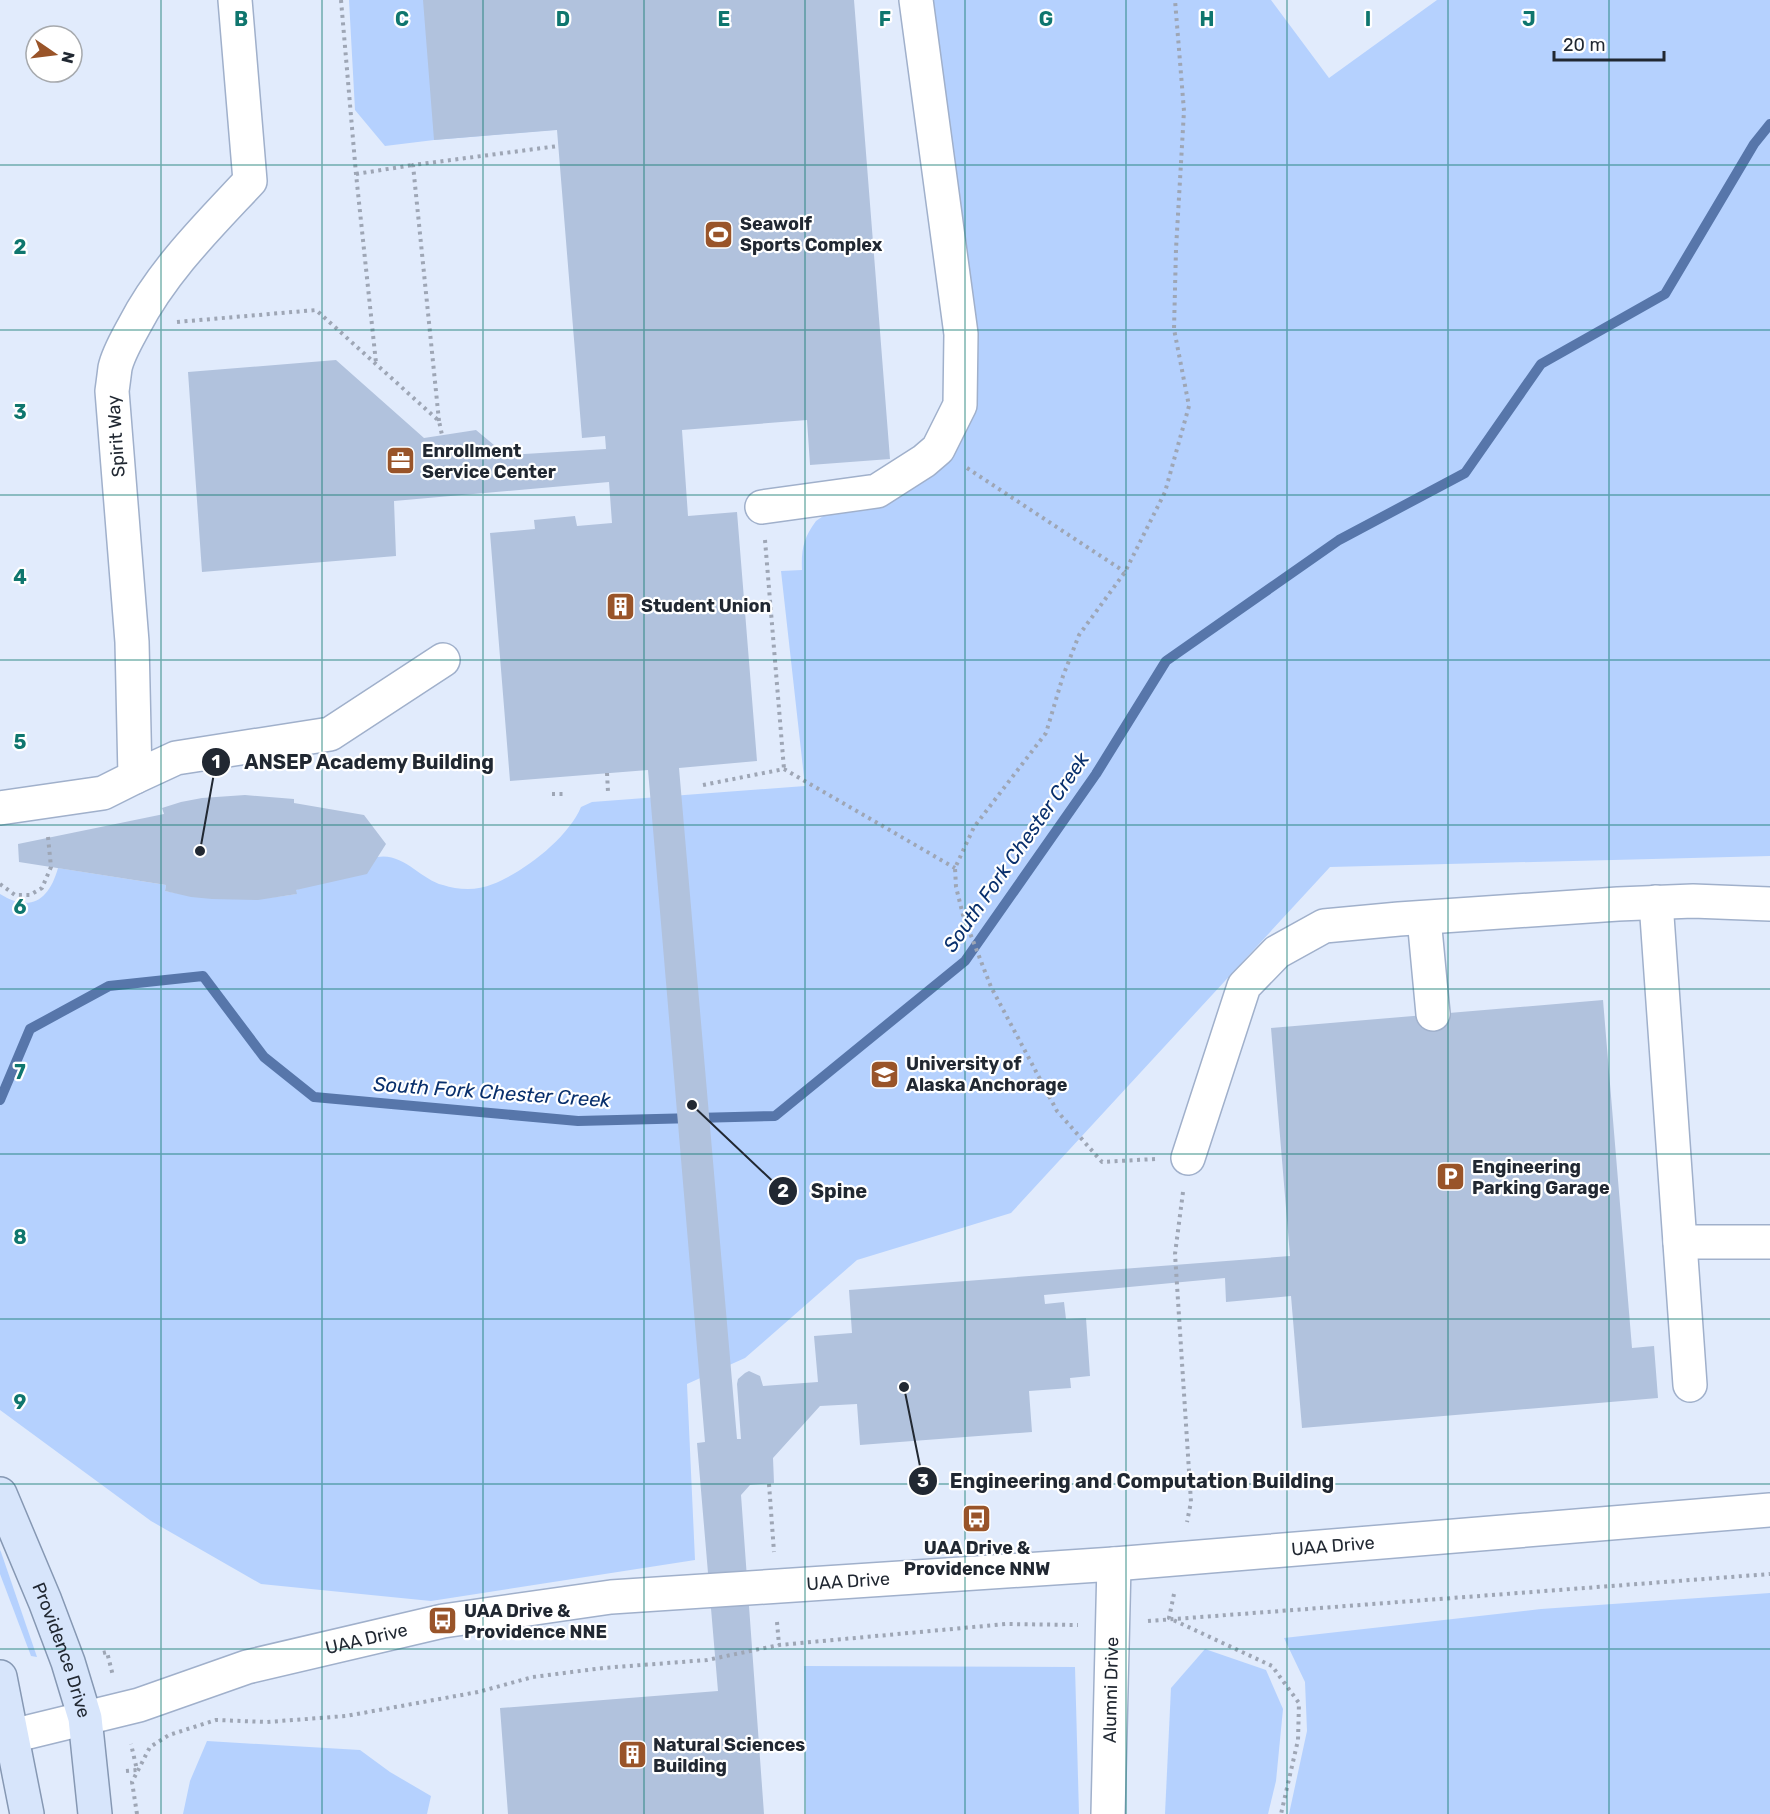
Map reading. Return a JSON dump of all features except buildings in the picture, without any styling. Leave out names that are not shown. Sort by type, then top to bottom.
[{"type":"main road","name":"Providence Drive","points":[[0,1494],[57,1631],[85,1718],[95,1814]]},
{"type":"main road","points":[[0,1677],[27,1814]]},
{"type":"street","name":"Spirit Way","points":[[135,777],[132,642],[112,391],[116,366],[144,306],[184,252],[250,181],[235,0]]},
{"type":"street","points":[[762,507],[877,491],[924,461],[938,449],[960,405],[961,334],[916,0]]},
{"type":"street","points":[[0,808],[103,793],[176,758],[330,734],[443,660]]},
{"type":"street","points":[[1188,1158],[1244,986],[1277,952],[1324,926],[1656,902],[1770,904]]},
{"type":"street","points":[[1656,902],[1690,1385]]},
{"type":"street","points":[[1424,918],[1433,1014]]},
{"type":"street","points":[[1680,1242],[1770,1242]]},
{"type":"street","name":"UAA Drive","points":[[12,1736],[139,1705],[247,1667],[443,1621],[611,1597],[1114,1564],[1770,1510]]},
{"type":"street","name":"Alumni Drive","points":[[1108,1814],[1114,1564]]},
{"type":"path","points":[[340,0],[376,365]]},
{"type":"path","points":[[1175,0],[1184,111],[1173,328],[1189,406],[1165,492],[1125,572],[1079,635],[1063,676],[1046,733],[974,827],[955,868],[956,887],[963,915],[991,987],[1057,1111],[1102,1162],[1188,1158],[1175,1254],[1191,1502]]},
{"type":"path","points":[[356,174],[558,146]]},
{"type":"path","points":[[413,165],[442,435]]},
{"type":"path","points":[[170,322],[316,310],[439,421]]},
{"type":"path","points":[[938,449],[1125,572]]},
{"type":"path","points":[[762,507],[784,769]]},
{"type":"path","points":[[703,785],[784,769],[955,868]]},
{"type":"path","points":[[607,773],[608,792]]},
{"type":"path","points":[[552,794],[563,794]]},
{"type":"path","points":[[0,884],[15,895],[30,895],[42,888],[51,867],[47,834]]},
{"type":"path","points":[[769,1484],[774,1554]]},
{"type":"path","points":[[137,1814],[132,1782],[150,1747],[169,1735],[216,1720],[267,1722],[346,1716],[478,1692],[532,1677],[603,1668],[706,1660],[779,1645],[1006,1624],[1113,1625],[1169,1618],[1770,1574]]},
{"type":"path","points":[[1169,1618],[1272,1666],[1299,1703],[1298,1740],[1281,1814]]},
{"type":"shaded area","points":[[349,0],[590,0],[600,126],[385,146],[355,110]]},
{"type":"shaded area","points":[[926,0],[1271,0],[1329,78],[1437,0],[1770,0],[1770,856],[1330,867],[1011,1213],[857,1260],[745,1358],[687,1384],[695,1560],[431,1601],[261,1584],[151,1521],[0,1410],[0,894],[21,902],[30,903],[37,900],[50,888],[58,868],[166,885],[165,891],[182,894],[230,899],[263,898],[296,894],[296,890],[377,857],[395,858],[443,885],[474,889],[505,879],[531,863],[556,842],[575,819],[581,807],[592,802],[805,786],[781,571],[802,570],[804,544],[816,521],[968,415]]},
{"type":"shaded area","points":[[0,1550],[37,1657],[31,1656],[0,1574]]},
{"type":"shaded area","points":[[1770,1593],[1770,1814],[1289,1814],[1307,1731],[1305,1682],[1284,1638],[1541,1609]]},
{"type":"shaded area","points":[[1205,1649],[1266,1670],[1283,1709],[1276,1781],[1268,1814],[1165,1814],[1171,1688]]},
{"type":"shaded area","points":[[804,1666],[1075,1667],[1079,1814],[806,1814]]},
{"type":"shaded area","points":[[207,1741],[360,1750],[390,1772],[431,1796],[427,1814],[183,1814],[190,1781]]},
{"type":"waterway","name":"South Fork Chester Creek","points":[[0,1100],[30,1029],[109,986],[203,976],[264,1057],[314,1097],[578,1121],[775,1116],[965,961],[1096,774],[1166,661],[1339,540],[1465,473],[1541,364],[1665,294],[1754,144],[1770,124]]},
{"type":"place","name":"Seawolf Sports Complex","points":[[719,234]]},
{"type":"place","name":"Enrollment Service Center","points":[[401,461]]},
{"type":"place","name":"Student Union","points":[[620,606]]},
{"type":"place","name":"ANSEP Academy Building","points":[[200,851]]},
{"type":"place","name":"University of Alaska Anchorage","points":[[885,1074]]},
{"type":"place","name":"Spine","points":[[692,1105]]},
{"type":"place","name":"Engineering Parking Garage","points":[[1451,1177]]},
{"type":"place","name":"Engineering and Computation Building","points":[[904,1387]]},
{"type":"place","name":"UAA Drive & Providence NNW","points":[[977,1519]]},
{"type":"place","name":"UAA Drive & Providence NNE","points":[[443,1621]]},
{"type":"place","name":"Natural Sciences Building","points":[[632,1755]]}]
